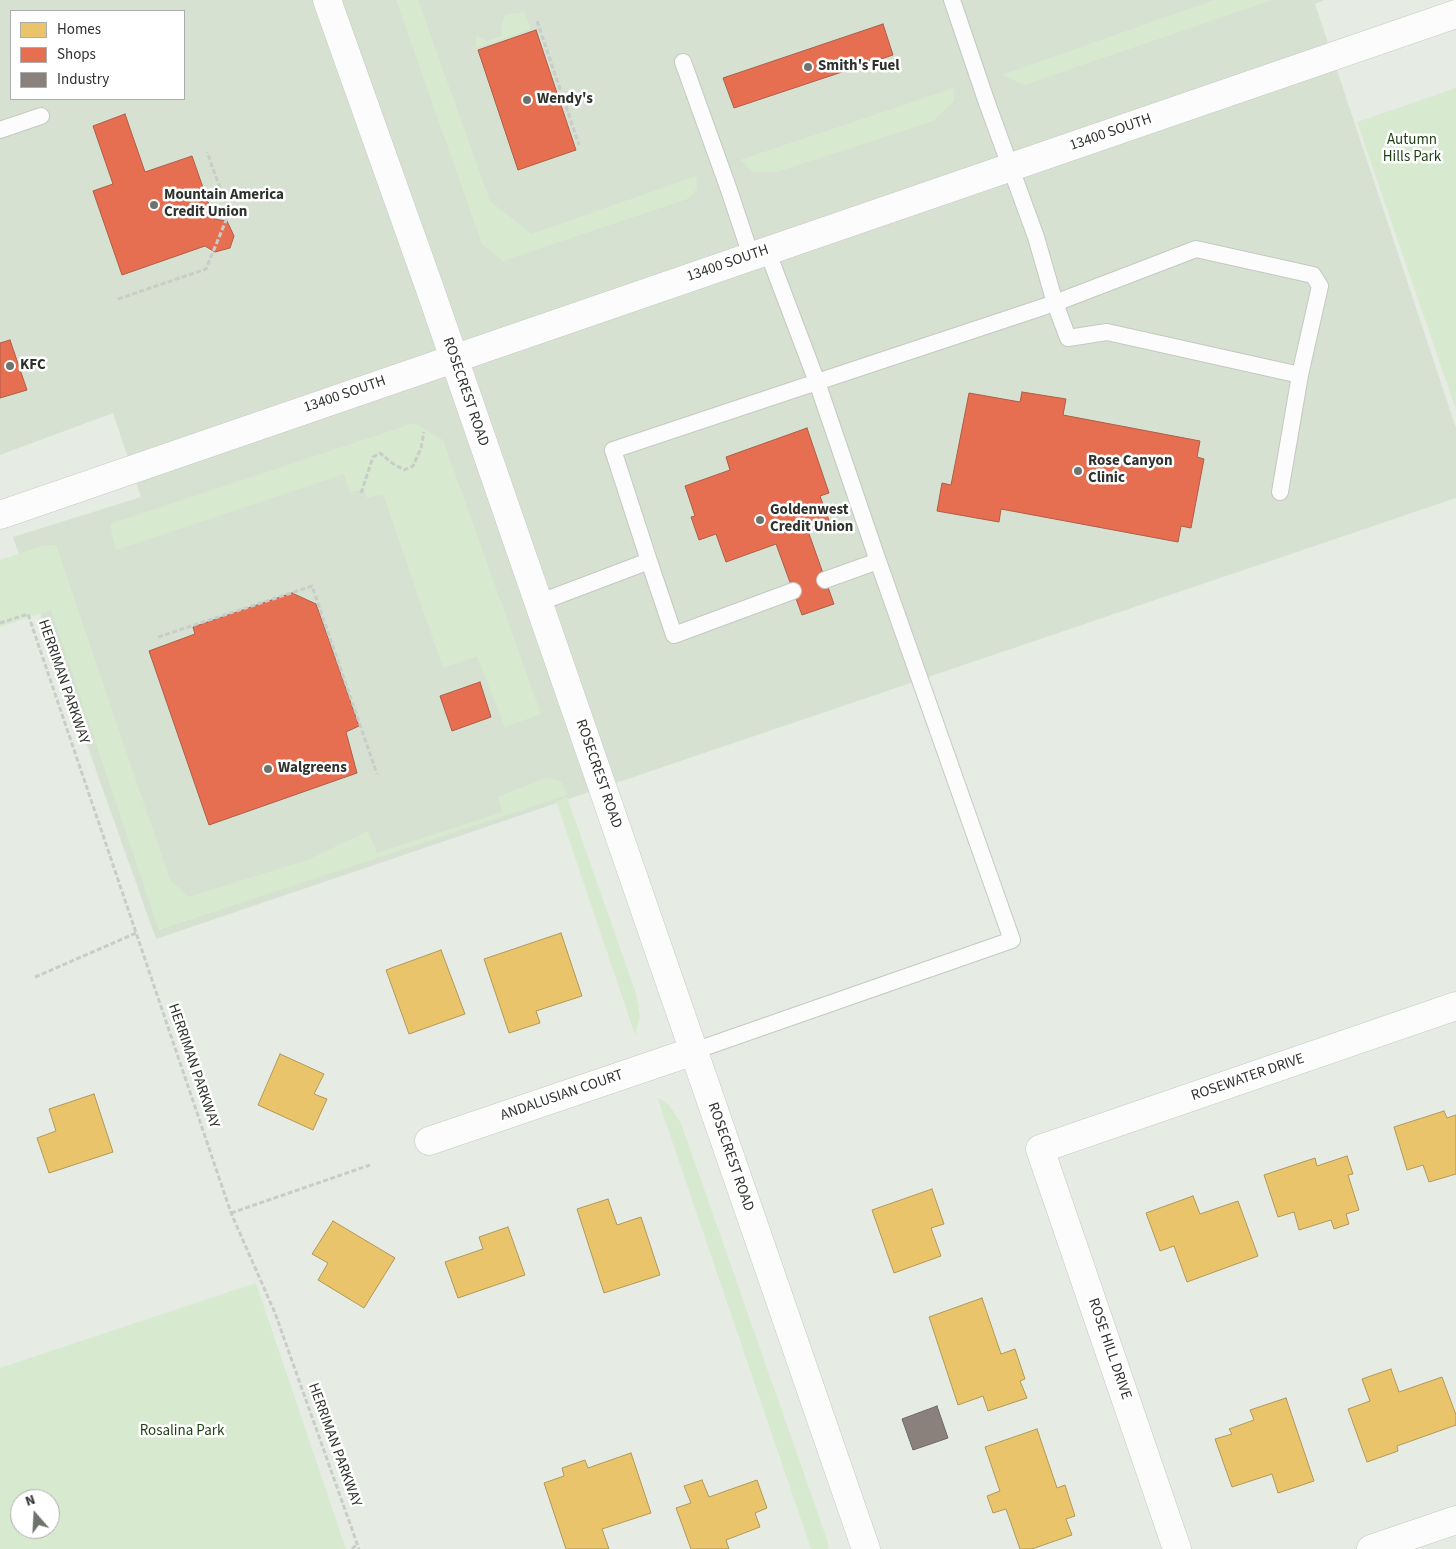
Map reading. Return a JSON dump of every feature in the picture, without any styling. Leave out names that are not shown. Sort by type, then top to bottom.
[{"type":"main road","name":"ROSECREST ROAD","points":[[327,0],[454,358],[866,1549]]},
{"type":"main road","name":"13400 SOUTH","points":[[0,515],[1011,167],[1449,10]]},
{"type":"main road","name":"ROSEWATER DRIVE","points":[[1040,1149],[1456,1006]]},
{"type":"main road","name":"ANDALUSIAN COURT","points":[[430,1142],[694,1051]]},
{"type":"main road","name":"ROSE HILL DRIVE","points":[[1040,1149],[1178,1549]]},
{"type":"main road","points":[[1371,1549],[1456,1520]]},
{"type":"lane","points":[[952,0],[1036,238],[1055,303],[1068,338],[1107,332],[1300,375]]},
{"type":"lane","points":[[683,62],[729,190],[817,382],[1012,940],[694,1051]]},
{"type":"lane","points":[[0,130],[41,116]]},
{"type":"lane","points":[[794,591],[674,635],[613,450],[1055,303],[1196,249],[1313,275],[1320,286],[1300,375],[1280,492]]},
{"type":"lane","points":[[538,603],[649,561]]},
{"type":"lane","points":[[825,580],[878,561]]},
{"type":"path","points":[[537,21],[579,144]]},
{"type":"path","points":[[118,299],[206,269],[229,213],[207,152]]},
{"type":"path","points":[[360,493],[373,457],[380,453],[404,470],[413,466],[421,448],[424,432]]},
{"type":"path","points":[[158,637],[312,586],[377,774]]},
{"type":"path","name":"HERRIMAN PARKWAY","points":[[0,623],[28,614],[231,1212],[275,1314],[359,1549]]},
{"type":"path","points":[[35,977],[136,933]]},
{"type":"path","points":[[231,1212],[370,1165]]},
{"type":"path","points":[[352,1549],[357,1544]]},
{"type":"shaded area","points":[[0,0],[1324,0],[1315,4],[1456,428],[1456,498],[156,939],[13,537],[141,497],[113,413],[0,455]]},
{"type":"green space","points":[[396,0],[418,0],[490,201],[532,234],[696,176],[697,188],[690,198],[503,261],[482,244]]},
{"type":"green space","points":[[1214,0],[1272,0],[1024,85],[1002,75]]},
{"type":"green space","points":[[524,12],[531,29],[476,48],[476,36],[487,41],[502,36],[501,27],[505,15]]},
{"type":"green space","points":[[954,88],[954,101],[933,121],[777,172],[753,172],[740,160]]},
{"type":"green space","name":"Autumn Hills Park","points":[[1456,88],[1456,410],[1357,122]]},
{"type":"green space","points":[[414,423],[443,440],[541,714],[505,727],[477,656],[443,668],[383,494],[367,498],[365,489],[350,492],[344,474],[116,550],[110,524]]},
{"type":"green space","points":[[56,545],[170,880],[189,897],[310,859],[368,831],[377,853],[503,812],[498,797],[546,778],[562,782],[567,795],[159,930],[51,610],[0,627],[0,560],[42,546]]},
{"type":"green space","points":[[567,797],[636,993],[640,1017],[635,1035],[556,801]]},
{"type":"green space","points":[[657,1097],[669,1105],[681,1123],[829,1545],[828,1549],[811,1549]]},
{"type":"green space","name":"Rosalina Park","points":[[256,1283],[346,1549],[0,1549],[0,1368]]},
{"type":"building: Homes","points":[[561,933],[582,996],[536,1011],[540,1023],[509,1033],[484,959]]},
{"type":"building: Homes","points":[[441,950],[465,1014],[409,1034],[386,970]]},
{"type":"building: Homes","points":[[280,1054],[324,1074],[314,1094],[327,1099],[313,1130],[258,1105]]},
{"type":"building: Homes","points":[[94,1094],[113,1152],[49,1173],[37,1138],[56,1131],[49,1109]]},
{"type":"building: Homes","points":[[1444,1111],[1447,1118],[1456,1115],[1456,1174],[1429,1182],[1423,1165],[1407,1170],[1394,1127]]},
{"type":"building: Homes","points":[[1347,1156],[1353,1174],[1348,1175],[1359,1210],[1346,1214],[1349,1224],[1334,1229],[1331,1220],[1299,1230],[1294,1212],[1278,1217],[1264,1175],[1315,1158],[1317,1166]]},
{"type":"building: Homes","points":[[932,1189],[944,1224],[931,1228],[941,1256],[894,1273],[872,1210]]},
{"type":"building: Homes","points":[[1193,1196],[1200,1214],[1238,1201],[1258,1256],[1187,1282],[1174,1246],[1160,1251],[1146,1213]]},
{"type":"building: Homes","points":[[608,1199],[617,1225],[641,1217],[660,1275],[604,1293],[577,1209]]},
{"type":"building: Homes","points":[[333,1221],[395,1258],[364,1308],[318,1280],[328,1263],[312,1254]]},
{"type":"building: Homes","points":[[508,1227],[525,1275],[458,1298],[445,1262],[483,1249],[479,1237]]},
{"type":"building: Homes","points":[[982,1298],[1001,1354],[1015,1349],[1025,1379],[1020,1381],[1027,1398],[988,1411],[983,1396],[958,1405],[929,1317]]},
{"type":"building: Homes","points":[[1391,1369],[1399,1392],[1442,1377],[1456,1415],[1456,1425],[1397,1446],[1398,1451],[1367,1462],[1348,1409],[1370,1401],[1362,1379]]},
{"type":"building: Homes","points":[[1286,1398],[1314,1481],[1278,1493],[1272,1474],[1232,1487],[1215,1439],[1232,1434],[1229,1429],[1254,1420],[1250,1410]]},
{"type":"building: Homes","points":[[1037,1429],[1057,1488],[1065,1485],[1075,1516],[1066,1519],[1072,1535],[1032,1549],[1020,1549],[1006,1509],[993,1513],[987,1496],[1000,1491],[985,1447]]},
{"type":"building: Homes","points":[[631,1453],[651,1513],[602,1529],[609,1549],[566,1549],[544,1483],[564,1476],[562,1468],[585,1460],[588,1468]]},
{"type":"building: Homes","points":[[702,1480],[709,1497],[757,1480],[767,1508],[755,1513],[760,1527],[726,1540],[729,1549],[691,1549],[676,1508],[691,1503],[684,1486]]},
{"type":"building: Shops","name":"Smith's Fuel","points":[[883,24],[893,55],[734,108],[723,78]]},
{"type":"building: Shops","name":"Wendy's","points":[[536,30],[576,150],[518,170],[478,50]]},
{"type":"building: Shops","name":"Mountain America Credit Union","points":[[125,114],[145,172],[192,156],[214,219],[227,221],[234,236],[230,248],[215,252],[205,246],[122,275],[93,191],[113,184],[93,126]]},
{"type":"building: Shops","name":"KFC","points":[[10,340],[27,390],[0,398],[0,343]]},
{"type":"building: Shops","name":"Rose Canyon Clinic","points":[[1022,392],[1066,399],[1063,415],[1200,441],[1197,457],[1204,459],[1191,528],[1181,526],[1178,542],[1001,509],[999,522],[937,511],[942,483],[951,485],[969,393],[1020,402]]},
{"type":"building: Shops","name":"Goldenwest Credit Union","points":[[807,428],[829,493],[820,496],[830,523],[808,531],[834,604],[802,615],[776,544],[726,562],[716,534],[699,540],[691,517],[695,516],[685,486],[730,470],[726,457]]},
{"type":"building: Shops","name":"Walgreens","points":[[292,593],[316,604],[359,726],[346,732],[357,773],[209,825],[149,651],[195,634],[193,627]]},
{"type":"building: Shops","points":[[480,682],[491,717],[452,731],[440,696]]},
{"type":"building: Industry","points":[[937,1406],[948,1438],[913,1450],[902,1419]]},
{"type":"place","name":"Smith's Fuel","points":[[808,67]]},
{"type":"place","name":"Wendy's","points":[[527,100]]},
{"type":"place","name":"Mountain America Credit Union","points":[[154,205]]},
{"type":"place","name":"KFC","points":[[10,366]]},
{"type":"place","name":"Rose Canyon Clinic","points":[[1078,471]]},
{"type":"place","name":"Goldenwest Credit Union","points":[[760,520]]},
{"type":"place","name":"Walgreens","points":[[268,769]]}]
